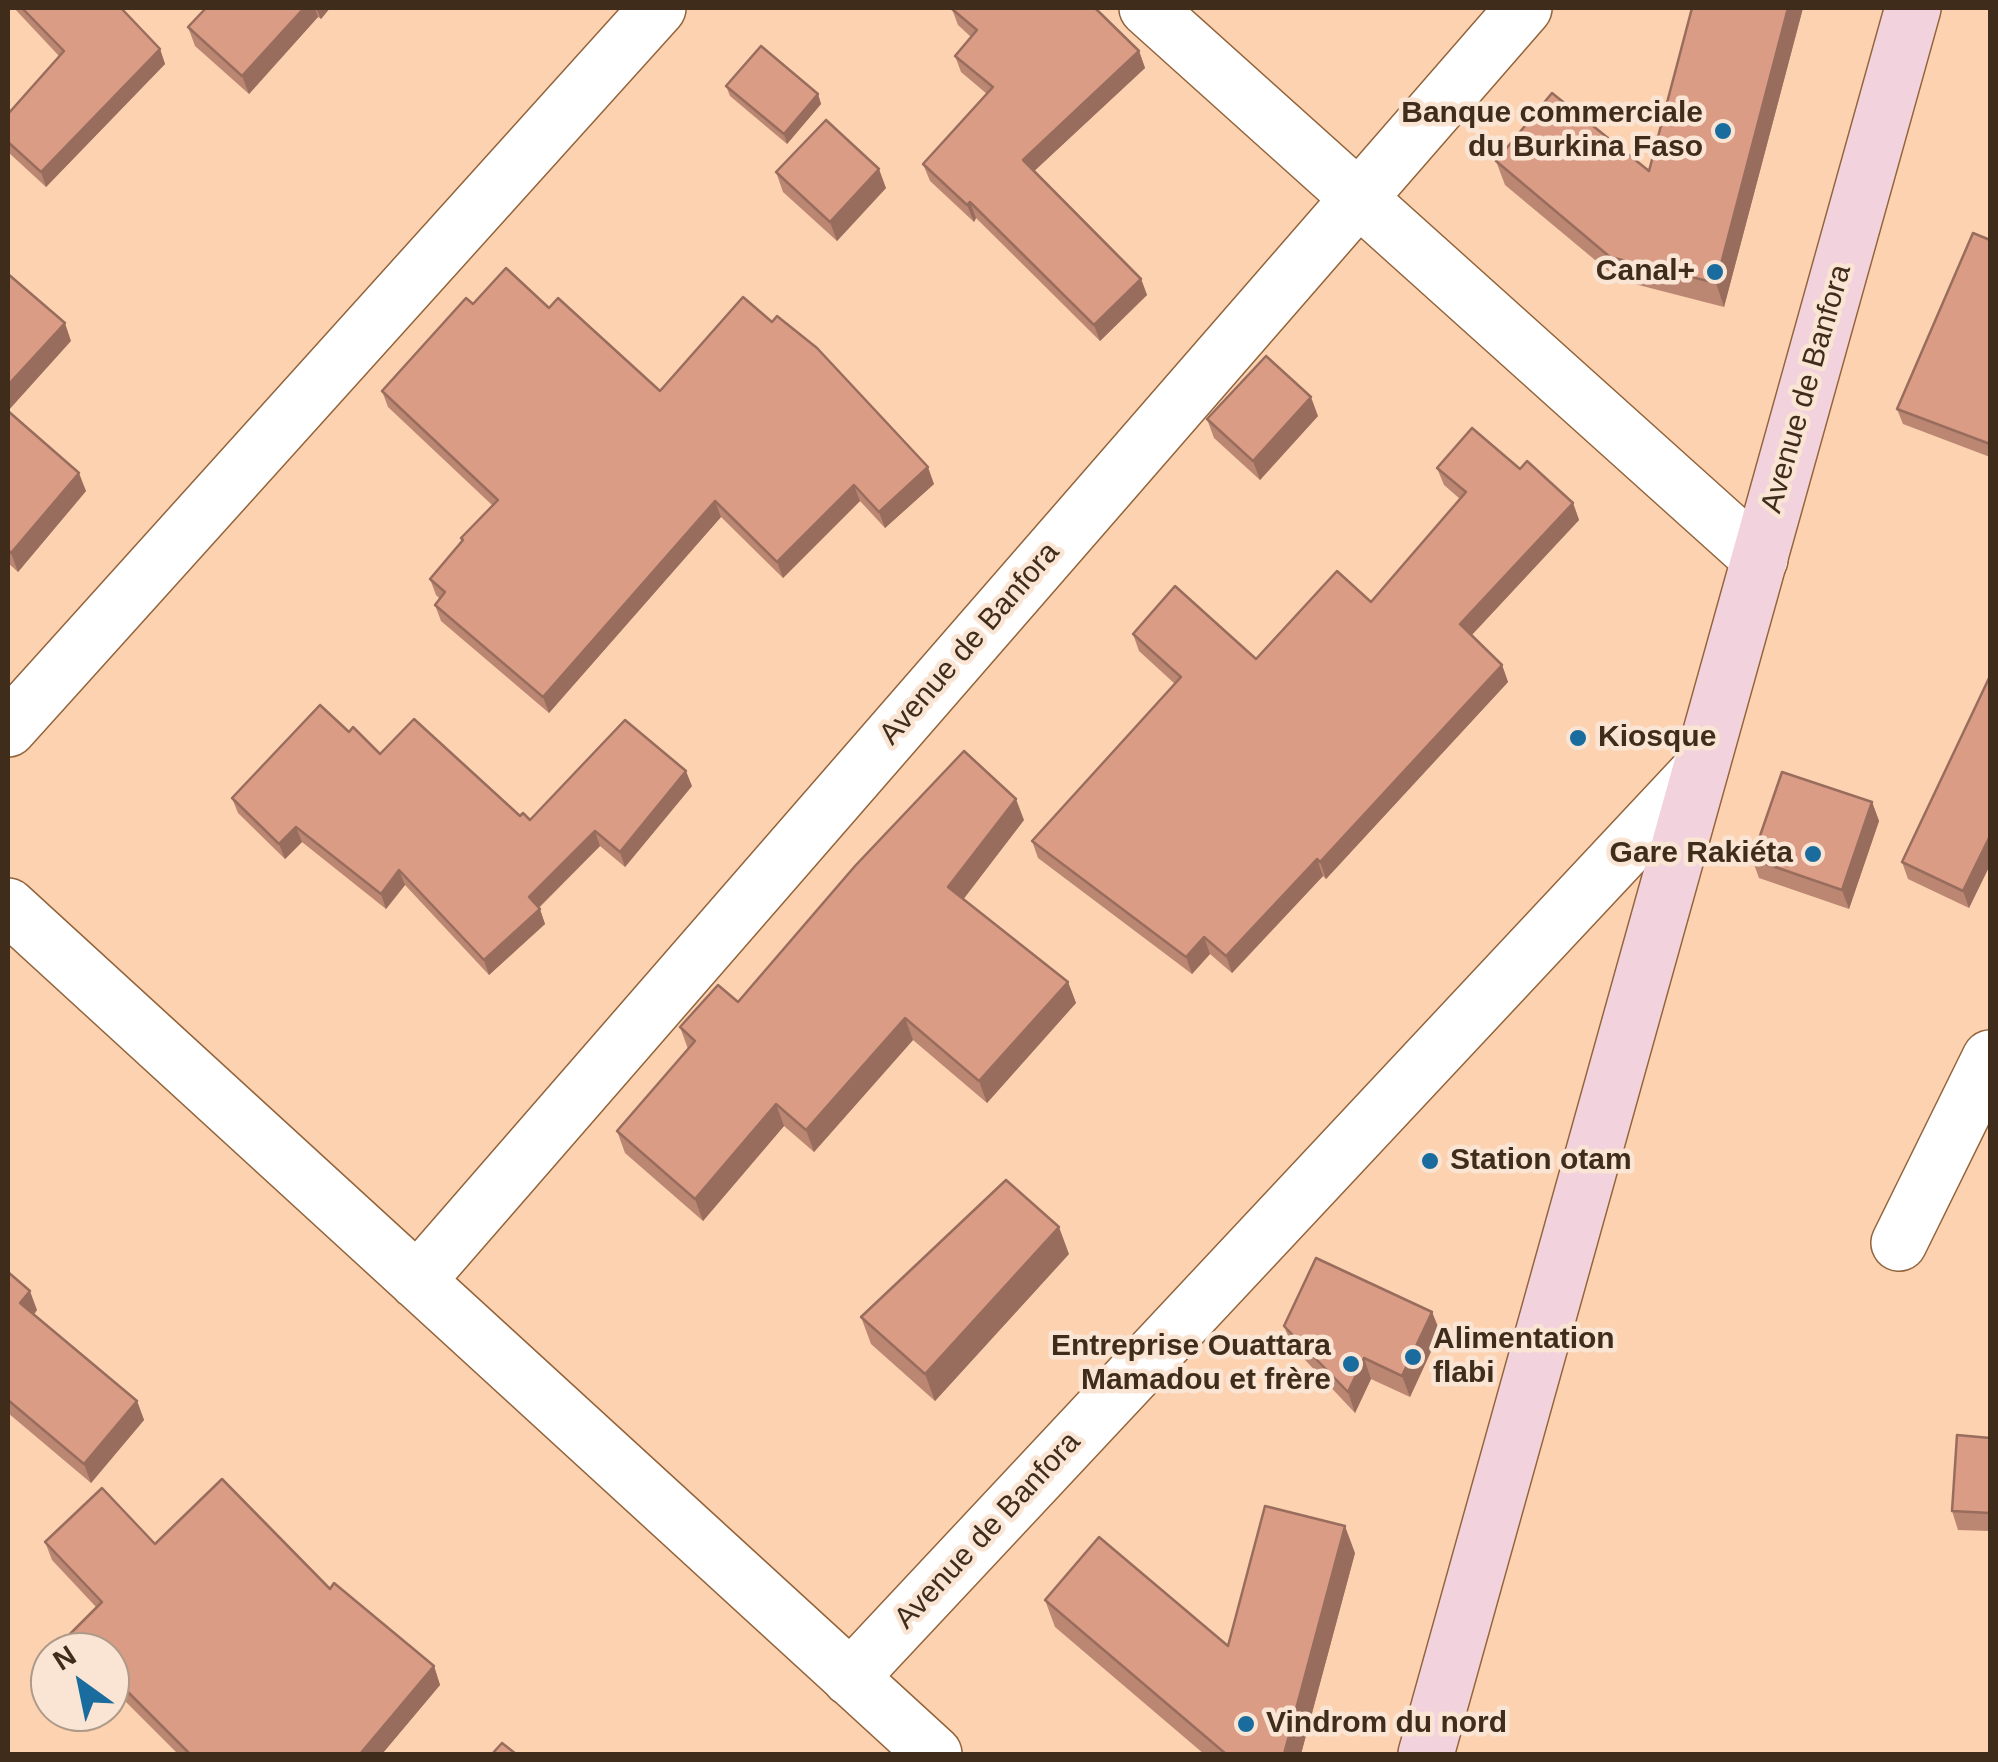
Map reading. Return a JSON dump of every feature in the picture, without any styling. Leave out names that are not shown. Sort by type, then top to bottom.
[{"type":"main road","name":"Avenue de Banfora","points":[[1426,1754],[1914,8]]},
{"type":"street","points":[[8,730],[658,8]]},
{"type":"street","points":[[1147,8],[1760,558]]},
{"type":"street","name":"Avenue de Banfora","points":[[416,1281],[1524,8]]},
{"type":"street","name":"Avenue de Banfora","points":[[850,1678],[1700,770]]},
{"type":"street","points":[[8,906],[934,1754]]},
{"type":"street","points":[[1899,1243],[1990,1058]]},
{"type":"building","points":[[22,8],[121,8],[160,49],[41,172],[8,142],[8,114],[64,51]]},
{"type":"building","points":[[206,8],[304,8],[242,76],[188,27]]},
{"type":"building","points":[[953,8],[1095,8],[1139,51],[1023,160],[1141,279],[1094,325],[970,202],[967,205],[923,164],[993,87],[955,56],[977,30]]},
{"type":"building","points":[[1692,8],[1788,8],[1716,283],[1610,257],[1496,161],[1552,93],[1649,171]]},
{"type":"building","points":[[761,46],[818,94],[784,134],[726,86]]},
{"type":"building","points":[[826,120],[879,169],[830,222],[776,172]]},
{"type":"building","points":[[1973,233],[1990,240],[1990,444],[1897,409]]},
{"type":"building","points":[[506,268],[549,308],[558,298],[660,391],[743,297],[772,322],[777,316],[817,348],[928,467],[879,512],[854,485],[777,562],[715,501],[543,697],[435,605],[445,592],[430,579],[461,538],[498,500],[382,391],[466,298],[473,304]]},
{"type":"building","points":[[8,274],[65,323],[8,385]]},
{"type":"building","points":[[1266,356],[1311,397],[1253,461],[1207,419]]},
{"type":"building","points":[[8,411],[79,473],[11,553],[8,550]]},
{"type":"building","points":[[1472,428],[1520,469],[1527,461],[1573,503],[1460,624],[1502,665],[1320,862],[1317,859],[1226,956],[1204,937],[1186,957],[1032,841],[1181,677],[1133,634],[1175,586],[1256,659],[1337,571],[1371,602],[1466,492],[1437,468]]},
{"type":"building","points":[[1990,676],[1990,836],[1963,891],[1902,862]]},
{"type":"building","points":[[320,705],[349,732],[353,727],[380,754],[414,719],[520,816],[523,813],[530,820],[625,720],[686,771],[620,852],[595,831],[529,897],[540,909],[484,960],[399,870],[381,894],[296,827],[279,844],[232,798]]},
{"type":"building","points":[[964,751],[1016,799],[948,887],[1068,982],[979,1081],[905,1018],[806,1130],[776,1104],[695,1199],[617,1131],[695,1041],[680,1027],[718,985],[738,1002],[855,866]]},
{"type":"building","points":[[1782,772],[1872,802],[1842,890],[1752,859]]},
{"type":"building","points":[[1006,1180],[1059,1227],[925,1374],[861,1317]]},
{"type":"building","points":[[1316,1258],[1432,1312],[1402,1376],[1364,1358],[1348,1392],[1284,1326]]},
{"type":"building","points":[[8,1272],[30,1291],[20,1303],[137,1401],[84,1464],[8,1400]]},
{"type":"building","points":[[1957,1435],[1990,1438],[1990,1513],[1952,1511]]},
{"type":"building","points":[[222,1479],[330,1589],[334,1583],[434,1666],[360,1754],[190,1754],[130,1694],[130,1632],[72,1632],[102,1602],[45,1542],[102,1488],[155,1544]]},
{"type":"building","points":[[1265,1506],[1345,1526],[1284,1754],[1226,1754],[1045,1600],[1099,1537],[1228,1646]]},
{"type":"building","points":[[502,1743],[516,1754],[492,1754]]},
{"type":"place","name":"Banque commerciale du Burkina Faso","points":[[1723,131]]},
{"type":"place","name":"Canal+","points":[[1715,272]]},
{"type":"place","name":"Kiosque","points":[[1578,738]]},
{"type":"place","name":"Gare Rakiéta","points":[[1813,854]]},
{"type":"place","name":"Station otam","points":[[1430,1161]]},
{"type":"place","name":"Alimentation flabi","points":[[1413,1357]]},
{"type":"place","name":"Entreprise Ouattara Mamadou et frère","points":[[1351,1364]]},
{"type":"place","name":"Vindrom du nord","points":[[1246,1724]]}]
